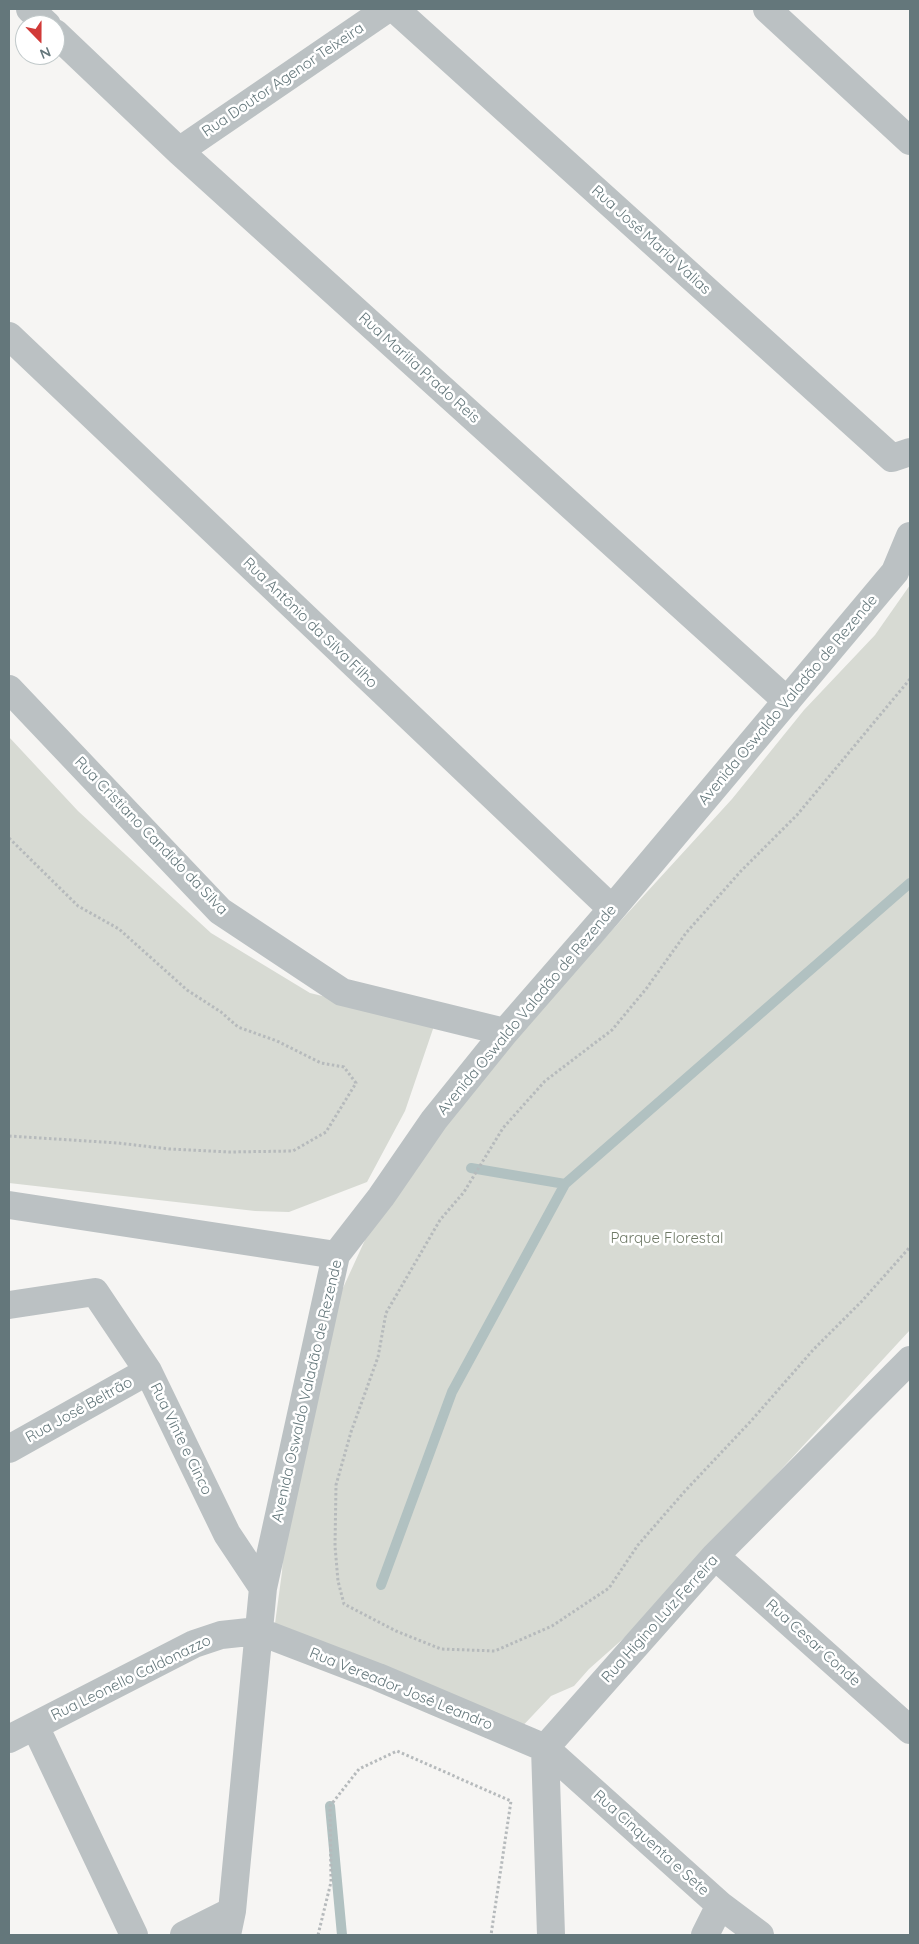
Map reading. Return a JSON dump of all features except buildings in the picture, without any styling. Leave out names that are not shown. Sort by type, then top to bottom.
[{"type":"street","name":"Rua Doutor Agenor Teixeira","points":[[179,151],[387,9]]},
{"type":"street","name":"Rua José Maria Valias","points":[[395,9],[892,458],[910,452]]},
{"type":"street","points":[[767,9],[910,141]]},
{"type":"street","name":"Rua Marilia Prado Reis","points":[[65,42],[179,151],[787,701]]},
{"type":"street","name":"Rua Antônio da Silva Filho","points":[[9,336],[612,909]]},
{"type":"street","name":"Avenida Oswaldo Valadão de Rezende","points":[[229,1923],[263,1588],[336,1255],[380,1197],[434,1120],[504,1032],[612,909],[895,572],[910,536]]},
{"type":"street","name":"Rua Cristiano Candido da Silva","points":[[9,689],[220,911],[342,992],[504,1032]]},
{"type":"street","points":[[9,1205],[336,1255]]},
{"type":"street","name":"Rua Vinte e Cinco","points":[[9,1305],[95,1292],[148,1371],[227,1534],[263,1588]]},
{"type":"street","name":"Rua Higino Luiz Ferreira","points":[[545,1748],[715,1556],[910,1360]]},
{"type":"street","name":"Rua José Beltrão","points":[[9,1449],[148,1371]]},
{"type":"street","name":"Rua Cesar Conde","points":[[715,1556],[910,1730]]},
{"type":"street","name":"Rua Vereador José Leandro","points":[[258,1631],[378,1677],[545,1748]]},
{"type":"street","name":"Rua Leonello Caldonazzo","points":[[9,1739],[194,1644],[222,1635],[258,1631]]},
{"type":"street","points":[[35,1726],[134,1935]]},
{"type":"street","points":[[545,1748],[551,1935]]},
{"type":"street","name":"Rua Cinquenta e Sete","points":[[545,1748],[720,1905],[760,1935]]},
{"type":"street","points":[[705,1935],[720,1905]]},
{"type":"street","points":[[184,1935],[229,1923]]},
{"type":"path","points":[[910,679],[797,815],[741,870],[686,933],[646,989],[612,1030],[546,1081],[503,1128],[464,1192],[440,1220],[386,1312],[378,1357],[351,1432],[336,1485],[335,1546],[338,1581],[344,1604],[396,1631],[441,1650],[495,1651],[552,1626],[608,1588],[638,1545],[661,1518],[751,1421],[813,1350],[862,1301],[910,1247]]},
{"type":"path","points":[[9,838],[78,906],[119,929],[186,990],[221,1012],[238,1027],[277,1041],[321,1063],[344,1067],[356,1083],[326,1132],[293,1150],[229,1152],[9,1136]]},
{"type":"path","points":[[318,1935],[332,1882],[330,1806],[359,1769],[397,1751],[511,1801],[491,1935]]},
{"type":"green space","name":"Parque Florestal","points":[[910,585],[910,1330],[633,1630],[589,1669],[574,1686],[551,1696],[515,1734],[274,1631],[282,1572],[288,1462],[337,1301],[365,1240],[430,1141],[550,998],[732,799],[804,710],[875,635]]},
{"type":"green space","points":[[9,737],[78,811],[211,933],[310,993],[417,1019],[434,1026],[405,1111],[367,1182],[289,1212],[255,1211],[9,1183]]},
{"type":"waterway","points":[[381,1585],[452,1392],[565,1184],[910,883]]},
{"type":"waterway","points":[[471,1168],[565,1184]]},
{"type":"waterway","points":[[330,1806],[342,1935]]}]
